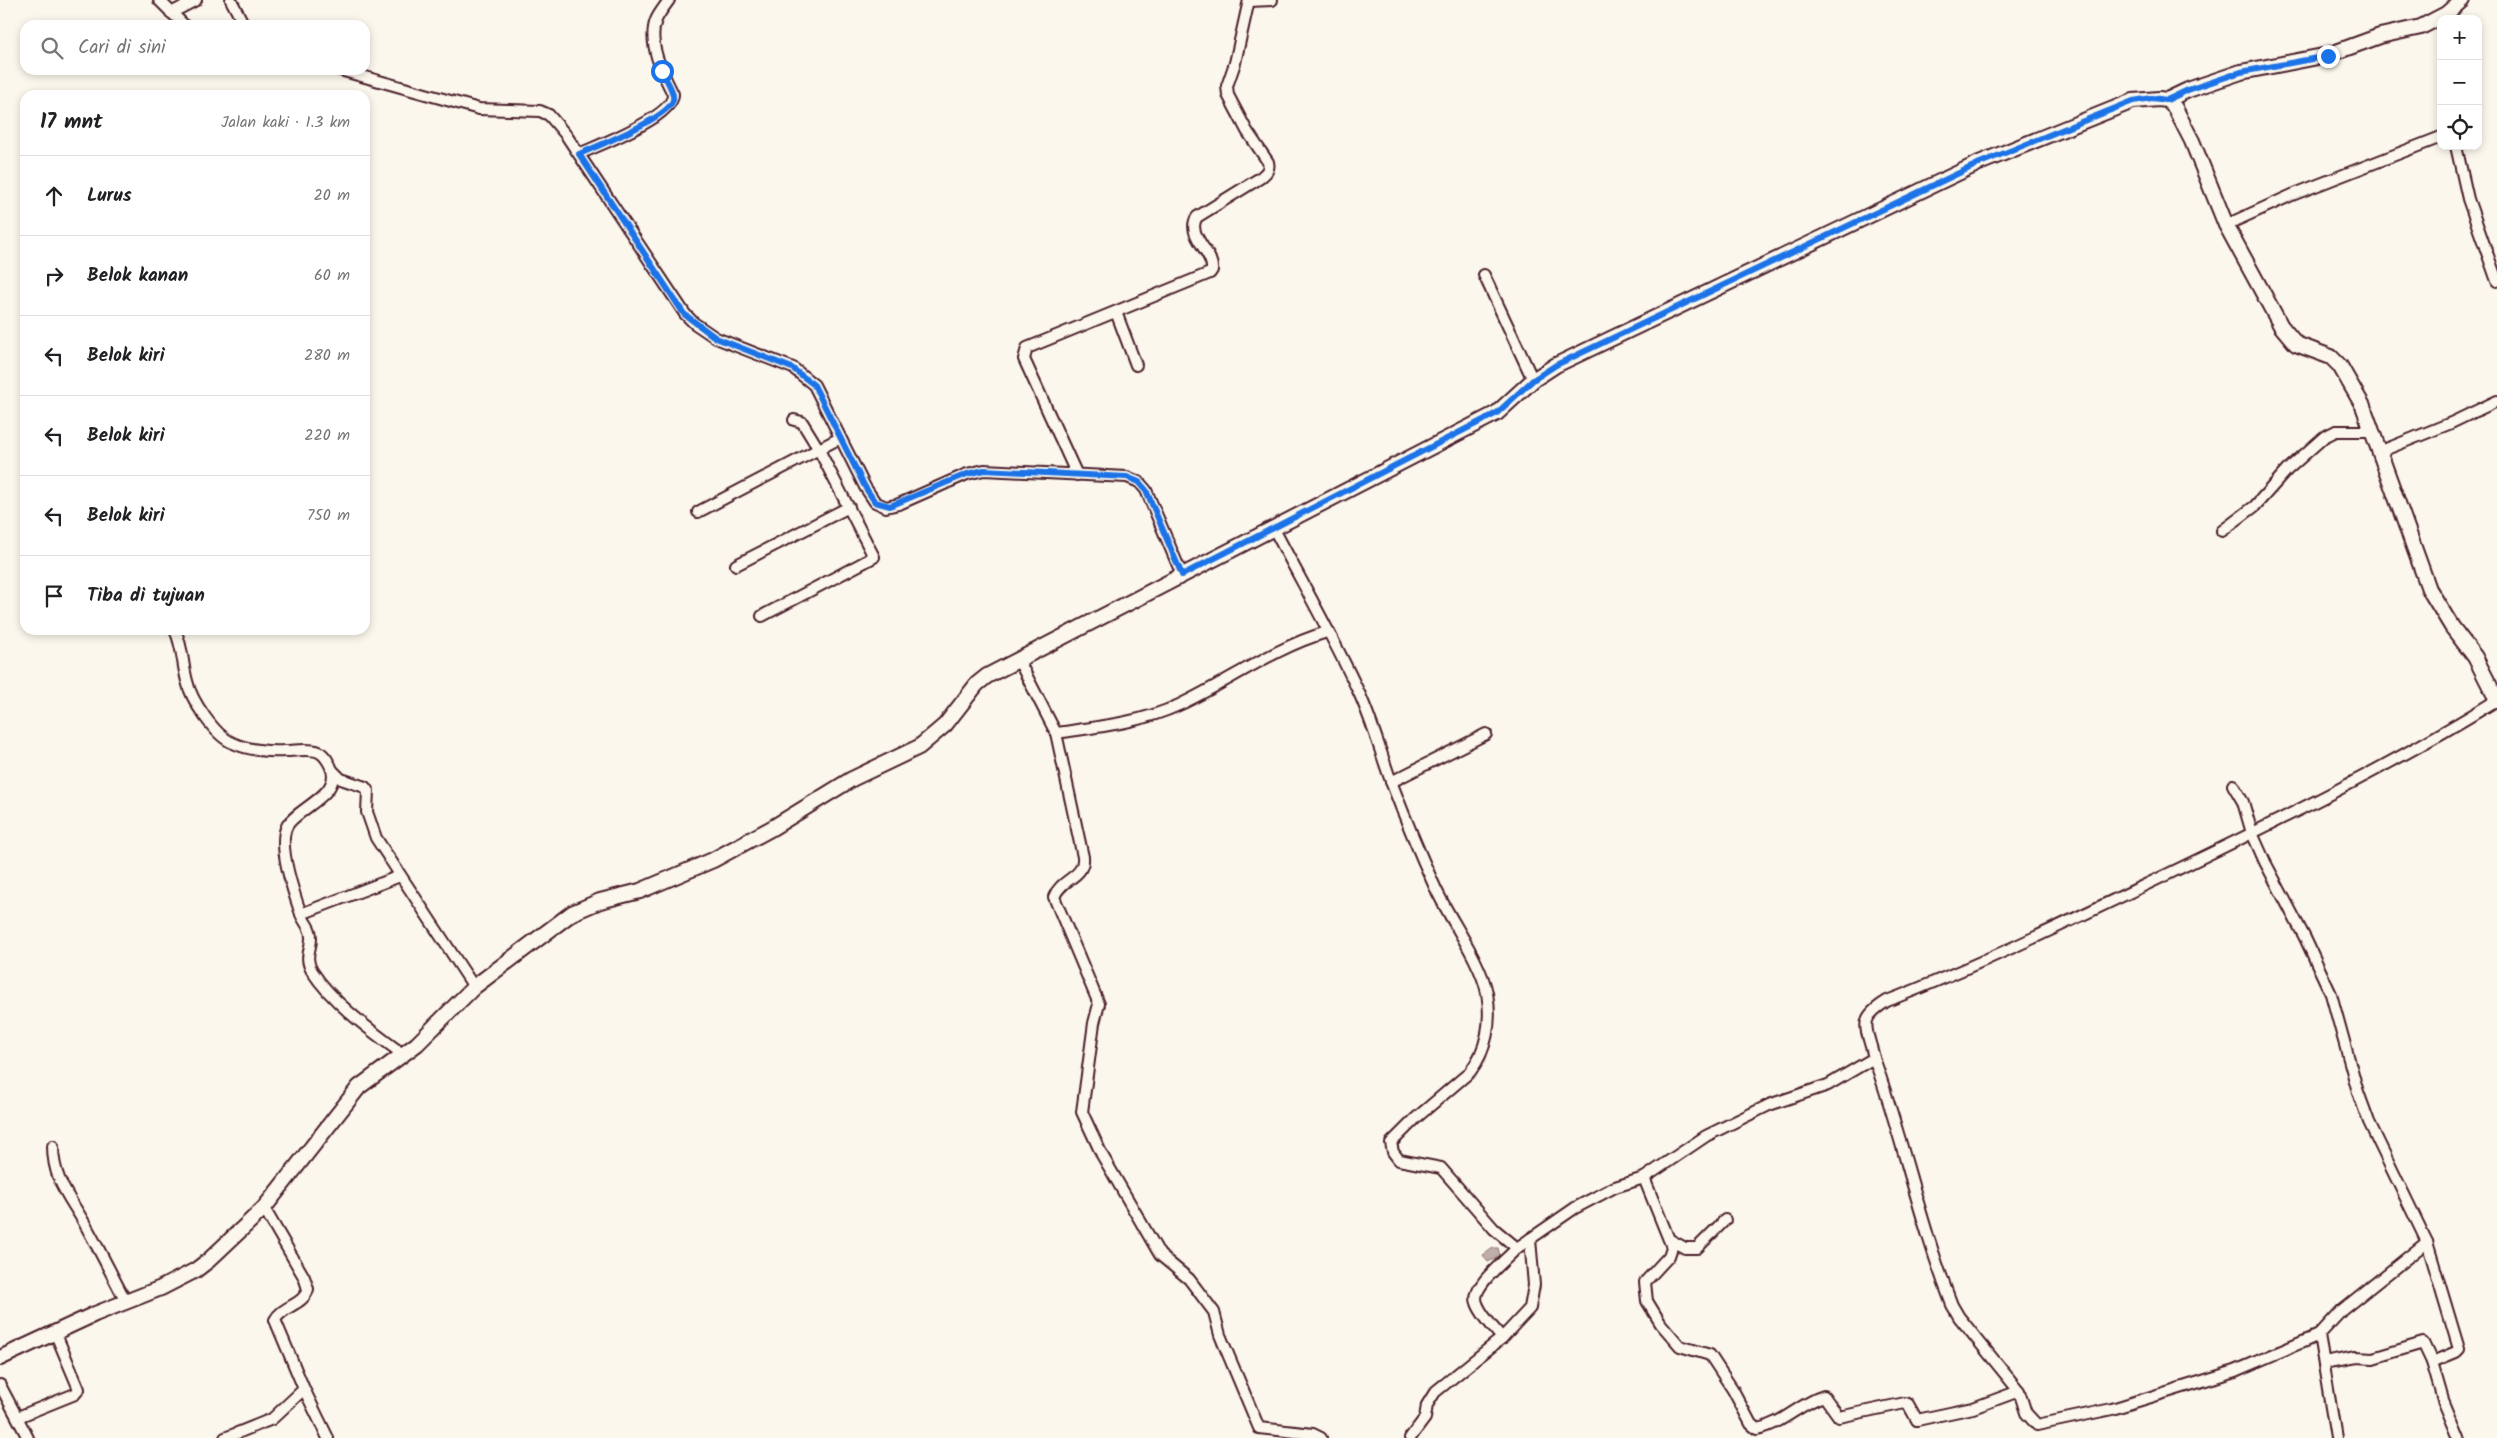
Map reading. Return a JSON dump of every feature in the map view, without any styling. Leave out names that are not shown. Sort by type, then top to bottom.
[{"type":"street","points":[[159,0],[179,20]]},
{"type":"street","points":[[171,13],[196,0]]},
{"type":"street","points":[[232,0],[242,20]]},
{"type":"street","points":[[579,154],[630,131],[668,107],[673,100],[673,94],[657,54],[654,37],[656,21],[669,0]]},
{"type":"street","points":[[1077,474],[1024,359],[1024,353],[1027,348],[1210,274],[1213,267],[1194,229],[1194,222],[1197,218],[1267,172],[1268,162],[1247,131],[1228,95],[1227,86],[1236,63],[1249,1],[1272,0]]},
{"type":"street","points":[[0,1358],[55,1332],[161,1288],[196,1270],[226,1246],[264,1208],[351,1095],[366,1081],[404,1055],[474,986],[577,910],[600,901],[640,891],[713,860],[772,828],[852,780],[919,747],[945,725],[983,679],[1273,527],[1497,413],[1533,380],[1556,365],[1980,163],[2133,101],[2152,98],[2167,100],[2188,90],[2241,72],[2328,56],[2380,36],[2421,27],[2446,14],[2462,0]]},
{"type":"street","points":[[358,75],[479,109],[540,110],[553,120],[579,154],[684,314],[716,338],[792,368],[810,381],[825,404],[840,438],[875,502],[886,507],[899,504],[967,474],[984,470],[1051,475],[1115,476],[1139,482],[1146,490],[1182,575]]},
{"type":"street","points":[[2167,100],[2186,127],[2226,225],[2286,335],[2301,348],[2322,353],[2340,366],[2363,406],[2429,589],[2474,657],[2497,700],[2459,724],[2252,833],[2024,943],[1887,1001],[1870,1011],[1866,1021],[1874,1058],[1891,1106],[1922,1217],[1952,1305],[1959,1317],[2019,1391],[2026,1413],[2037,1425],[2112,1409],[2235,1371],[2319,1335],[2342,1310],[2427,1242]]},
{"type":"street","points":[[2226,225],[2292,195],[2437,139]]},
{"type":"street","points":[[2457,150],[2468,199],[2497,281]]},
{"type":"street","points":[[1484,275],[1533,380]]},
{"type":"street","points":[[1116,312],[1136,365]]},
{"type":"street","points":[[2379,452],[2451,423],[2497,401]]},
{"type":"street","points":[[762,616],[872,560],[873,554],[818,448],[802,422],[794,420]]},
{"type":"street","points":[[2222,530],[2255,506],[2287,470],[2324,438],[2336,431],[2372,431]]},
{"type":"street","points":[[698,512],[840,438]]},
{"type":"street","points":[[736,565],[849,507]]},
{"type":"street","points":[[1273,527],[1360,696],[1392,782],[1437,893],[1481,974],[1487,991],[1489,1008],[1484,1050],[1478,1061],[1470,1072],[1404,1129],[1391,1143],[1390,1148],[1399,1160],[1441,1168],[1449,1174],[1494,1228],[1517,1248]]},
{"type":"street","points":[[1056,733],[1108,727],[1156,714],[1202,693],[1274,653],[1327,632]]},
{"type":"street","points":[[177,635],[184,654],[187,684],[195,700],[223,738],[235,744],[254,749],[314,751],[325,757],[333,771],[341,779],[365,787],[368,791],[367,812],[376,838],[474,986]]},
{"type":"street","points":[[1019,661],[1056,733],[1084,865],[1081,872],[1063,883],[1054,897],[1099,1004],[1094,1023],[1082,1112],[1102,1155],[1160,1255],[1189,1278],[1214,1312],[1220,1335],[1259,1428],[1313,1434],[1322,1438]]},
{"type":"street","points":[[1392,782],[1486,734]]},
{"type":"street","points":[[333,771],[332,781],[327,790],[314,804],[296,815],[287,825],[283,838],[290,877],[301,914],[310,931],[310,942],[306,956],[314,974],[367,1028],[404,1055]]},
{"type":"street","points":[[2233,784],[2243,802],[2252,833],[2281,897],[2305,938],[2331,994],[2358,1092],[2369,1122],[2427,1242],[2459,1349],[2432,1362]]},
{"type":"street","points":[[301,914],[400,876]]},
{"type":"street","points":[[1502,1338],[1477,1304],[1477,1293],[1480,1285],[1517,1248],[1590,1199],[1615,1187],[1644,1178],[1706,1136],[1769,1105],[1828,1085],[1874,1058]]},
{"type":"street","points":[[53,1146],[54,1166],[60,1183],[69,1202],[85,1224],[126,1302]]},
{"type":"street","points":[[1644,1178],[1670,1240],[1669,1256],[1645,1282],[1647,1301],[1661,1324],[1680,1346],[1710,1355],[1733,1390],[1751,1424],[1757,1429],[1768,1427],[1814,1399],[1824,1396],[1839,1417],[1905,1403],[1908,1404],[1917,1420],[1973,1408],[2019,1391]]},
{"type":"street","points":[[264,1208],[304,1277],[308,1289],[304,1298],[279,1314],[275,1320],[304,1389],[328,1438]]},
{"type":"street","points":[[1670,1240],[1685,1248],[1697,1248],[1725,1220]]},
{"type":"street","points":[[1410,1438],[1425,1418],[1427,1405],[1435,1392],[1502,1338],[1530,1308],[1534,1285],[1530,1239]]},
{"type":"street","points":[[18,1417],[75,1394],[79,1389],[55,1332]]},
{"type":"street","points":[[2319,1335],[2336,1438]]},
{"type":"street","points":[[2324,1363],[2356,1356],[2375,1357],[2423,1343],[2432,1362],[2443,1400],[2459,1438]]},
{"type":"street","points":[[0,1385],[28,1438]]},
{"type":"street","points":[[225,1438],[272,1419],[304,1389]]},
{"type":"shaded area","points":[[1493,1248],[1498,1248],[1500,1256],[1488,1262],[1483,1255]]},
{"type":"route","points":[[662,71],[673,94],[673,100],[668,107],[630,131],[579,154],[684,314],[716,338],[792,368],[814,385],[865,487],[875,502],[886,507],[899,504],[967,474],[984,470],[1051,475],[1077,474],[1127,477],[1139,482],[1146,490],[1182,575],[1497,413],[1518,396],[1533,380],[1556,365],[1980,163],[2094,115],[2133,101],[2152,98],[2167,100],[2202,84],[2241,72],[2328,56]]}]
